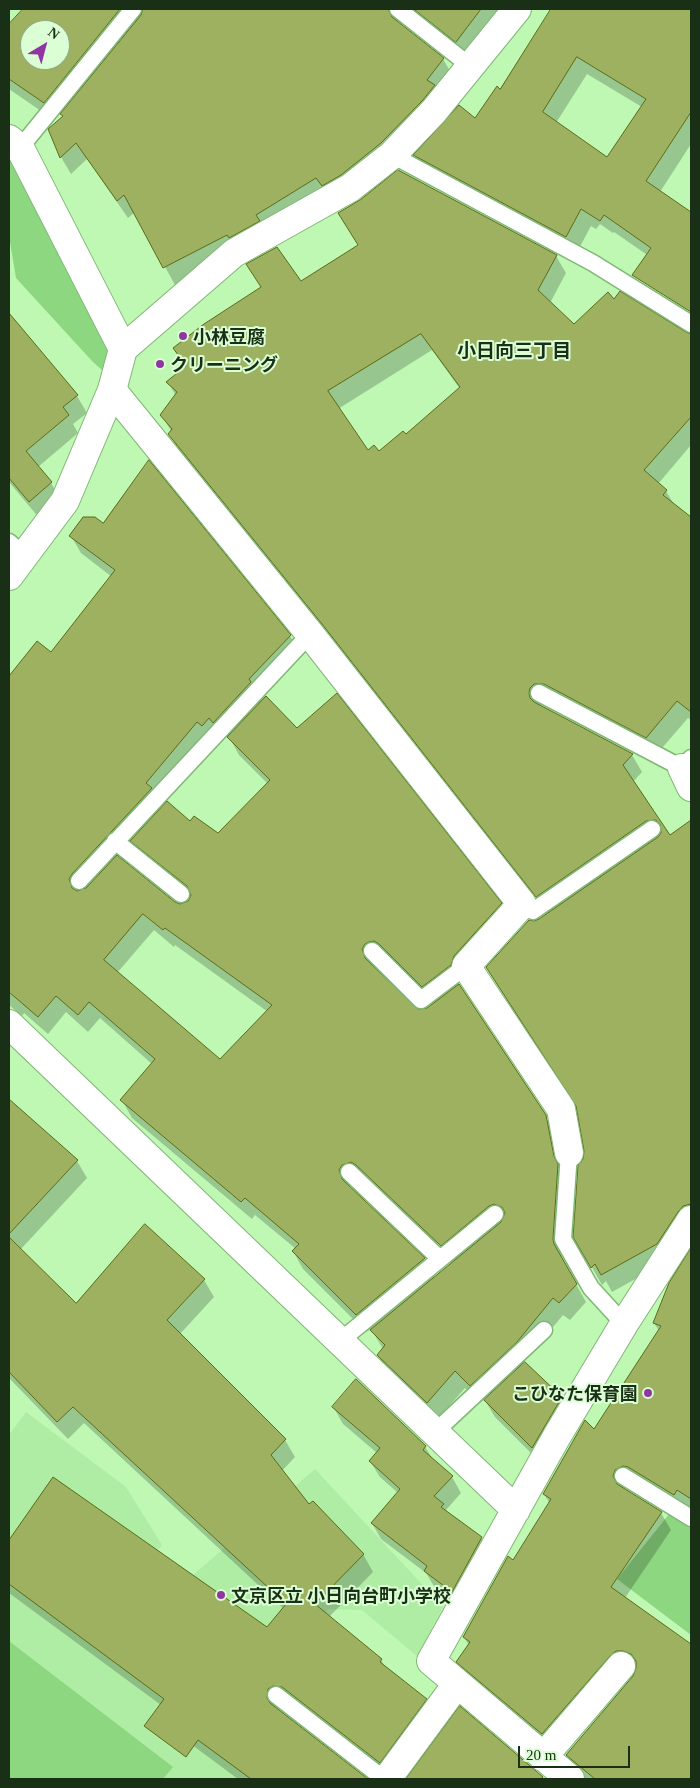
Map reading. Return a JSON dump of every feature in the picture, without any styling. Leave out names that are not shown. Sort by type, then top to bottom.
[{"type":"street","points":[[14,557],[65,500],[112,390],[123,349],[234,253],[350,188],[392,155],[434,111],[517,9]]},
{"type":"street","points":[[14,143],[123,349]]},
{"type":"street","points":[[112,390],[310,634],[522,904],[466,966],[561,1109],[569,1153]]},
{"type":"street","points":[[9,1024],[516,1510]]},
{"type":"street","points":[[570,1779],[431,1661],[557,1436],[624,1324],[691,1220]]},
{"type":"street","points":[[543,1756],[621,1666]]},
{"type":"street","points":[[385,1779],[457,1684]]},
{"type":"lane","points":[[14,143],[133,9]]},
{"type":"lane","points":[[398,9],[470,66]]},
{"type":"lane","points":[[392,155],[593,263],[691,324]]},
{"type":"lane","points":[[79,881],[310,634]]},
{"type":"lane","points":[[539,693],[688,771]]},
{"type":"lane","points":[[522,904],[533,911],[652,829]]},
{"type":"lane","points":[[115,842],[181,894]]},
{"type":"lane","points":[[372,951],[420,1000],[466,966]]},
{"type":"lane","points":[[569,1153],[563,1239],[591,1288],[624,1324]]},
{"type":"lane","points":[[349,1172],[440,1259]]},
{"type":"lane","points":[[340,1341],[495,1214]]},
{"type":"lane","points":[[435,1432],[544,1330]]},
{"type":"lane","points":[[623,1476],[691,1518]]},
{"type":"lane","points":[[276,1695],[385,1779]]},
{"type":"shaded area","points":[[9,139],[123,349],[114,381],[92,361],[16,278],[9,236]]},
{"type":"shaded area","name":"文京区立 小日向台町小学校","points":[[26,1412],[126,1487],[162,1545],[155,1554],[184,1583],[315,1469],[443,1607],[417,1656],[362,1610],[329,1609],[257,1692],[368,1779],[9,1779],[9,1435]]},
{"type":"shaded area","points":[[670,1513],[691,1526],[691,1635],[617,1579]]},
{"type":"shaded area","points":[[9,1641],[173,1767],[163,1779],[9,1779]]},
{"type":"building","points":[[23,9],[120,9],[44,103],[9,79],[9,24]]},
{"type":"building","points":[[143,9],[388,9],[392,17],[444,58],[427,80],[435,85],[422,101],[381,143],[341,175],[322,186],[316,178],[256,215],[260,221],[229,238],[227,235],[163,268],[124,195],[117,201],[76,143],[60,158],[48,129],[63,116],[60,114],[141,15]]},
{"type":"building","points":[[414,9],[481,9],[456,42]]},
{"type":"building","points":[[551,9],[691,9],[691,112],[646,181],[691,212],[691,312],[632,275],[651,248],[604,215],[600,221],[581,209],[566,237],[413,155],[459,105],[475,118],[497,86],[500,89]],"holes":[[[577,57],[646,99],[607,157],[543,112]]]},
{"type":"building","points":[[398,170],[557,255],[538,290],[574,324],[608,292],[614,299],[620,291],[691,334],[691,417],[644,470],[667,490],[663,495],[691,517],[691,712],[677,701],[646,738],[544,684],[534,684],[530,688],[529,693],[530,698],[534,702],[633,754],[623,765],[670,835],[691,820],[691,1204],[683,1206],[657,1244],[601,1275],[595,1264],[591,1268],[573,1237],[578,1165],[583,1159],[584,1151],[576,1106],[486,967],[529,920],[539,919],[658,837],[661,833],[660,824],[656,820],[646,821],[536,897],[322,624],[168,434],[172,429],[160,415],[177,392],[166,382],[186,366],[173,348],[204,324],[261,287],[246,264],[277,247],[301,281],[358,245],[338,213],[360,200]],"holes":[[[421,334],[460,387],[406,434],[403,431],[379,451],[374,445],[368,450],[328,391]]]},
{"type":"building","points":[[9,313],[78,395],[63,407],[69,415],[26,451],[52,482],[29,502],[9,478]]},
{"type":"building","points":[[149,460],[291,635],[249,679],[251,682],[213,723],[209,718],[202,726],[197,722],[146,783],[152,788],[72,874],[69,879],[72,888],[77,891],[86,888],[117,855],[175,902],[180,904],[188,901],[191,895],[187,886],[130,841],[167,801],[190,821],[194,816],[218,833],[270,780],[227,737],[266,696],[297,728],[337,693],[502,903],[454,956],[451,965],[422,987],[379,944],[374,941],[369,942],[362,949],[365,958],[418,1009],[427,1008],[459,984],[546,1115],[554,1156],[558,1164],[553,1239],[577,1284],[559,1303],[553,1298],[517,1342],[470,1386],[455,1371],[427,1403],[377,1355],[385,1345],[370,1330],[501,1222],[505,1213],[502,1207],[494,1204],[489,1206],[441,1246],[356,1165],[351,1162],[342,1165],[339,1170],[342,1179],[425,1258],[356,1315],[292,1251],[299,1244],[245,1198],[241,1202],[120,1100],[155,1059],[89,1002],[78,1015],[56,996],[38,1017],[9,992],[9,676],[37,641],[51,652],[115,570],[69,536],[83,517],[95,517],[103,523]],"holes":[[[143,914],[163,930],[165,928],[272,1005],[220,1059],[104,960]]]},
{"type":"building","points":[[9,1099],[78,1160],[9,1234]]},
{"type":"building","points":[[145,1224],[205,1279],[167,1320],[286,1439],[271,1455],[309,1504],[313,1501],[364,1554],[315,1604],[382,1659],[380,1662],[427,1699],[380,1763],[282,1687],[273,1686],[268,1689],[267,1698],[270,1703],[368,1779],[251,1779],[198,1740],[186,1757],[144,1726],[164,1699],[9,1584],[9,1540],[53,1477],[267,1627],[286,1604],[73,1407],[57,1422],[9,1372],[9,1237],[76,1303]]},
{"type":"building","points":[[691,1248],[691,1499],[677,1490],[674,1495],[628,1467],[623,1466],[615,1470],[613,1476],[617,1484],[662,1512],[611,1587],[691,1644],[691,1779],[595,1779],[566,1755],[633,1676],[636,1661],[631,1654],[616,1651],[610,1656],[542,1734],[456,1662],[470,1642],[463,1637],[508,1556],[513,1560],[551,1499],[543,1494],[585,1420],[594,1429],[661,1326],[653,1323],[669,1283]]},
{"type":"building","points":[[525,1362],[562,1397],[532,1448],[484,1400]]},
{"type":"building","points":[[356,1379],[426,1446],[423,1450],[453,1476],[434,1496],[444,1504],[441,1507],[482,1537],[452,1592],[424,1571],[427,1566],[371,1523],[400,1489],[369,1461],[380,1448],[332,1407]]},
{"type":"building","points":[[460,1706],[543,1777],[541,1779],[406,1779]]},
{"type":"place","name":"小林豆腐","points":[[183,336]]},
{"type":"place","name":"クリーニング","points":[[160,364]]},
{"type":"place","name":"こひなた保育園","points":[[648,1393]]},
{"type":"place","name":"文京区立 小日向台町小学校","points":[[221,1595]]},
{"type":"district","name":"小日向三丁目","points":[[514,350]]}]
